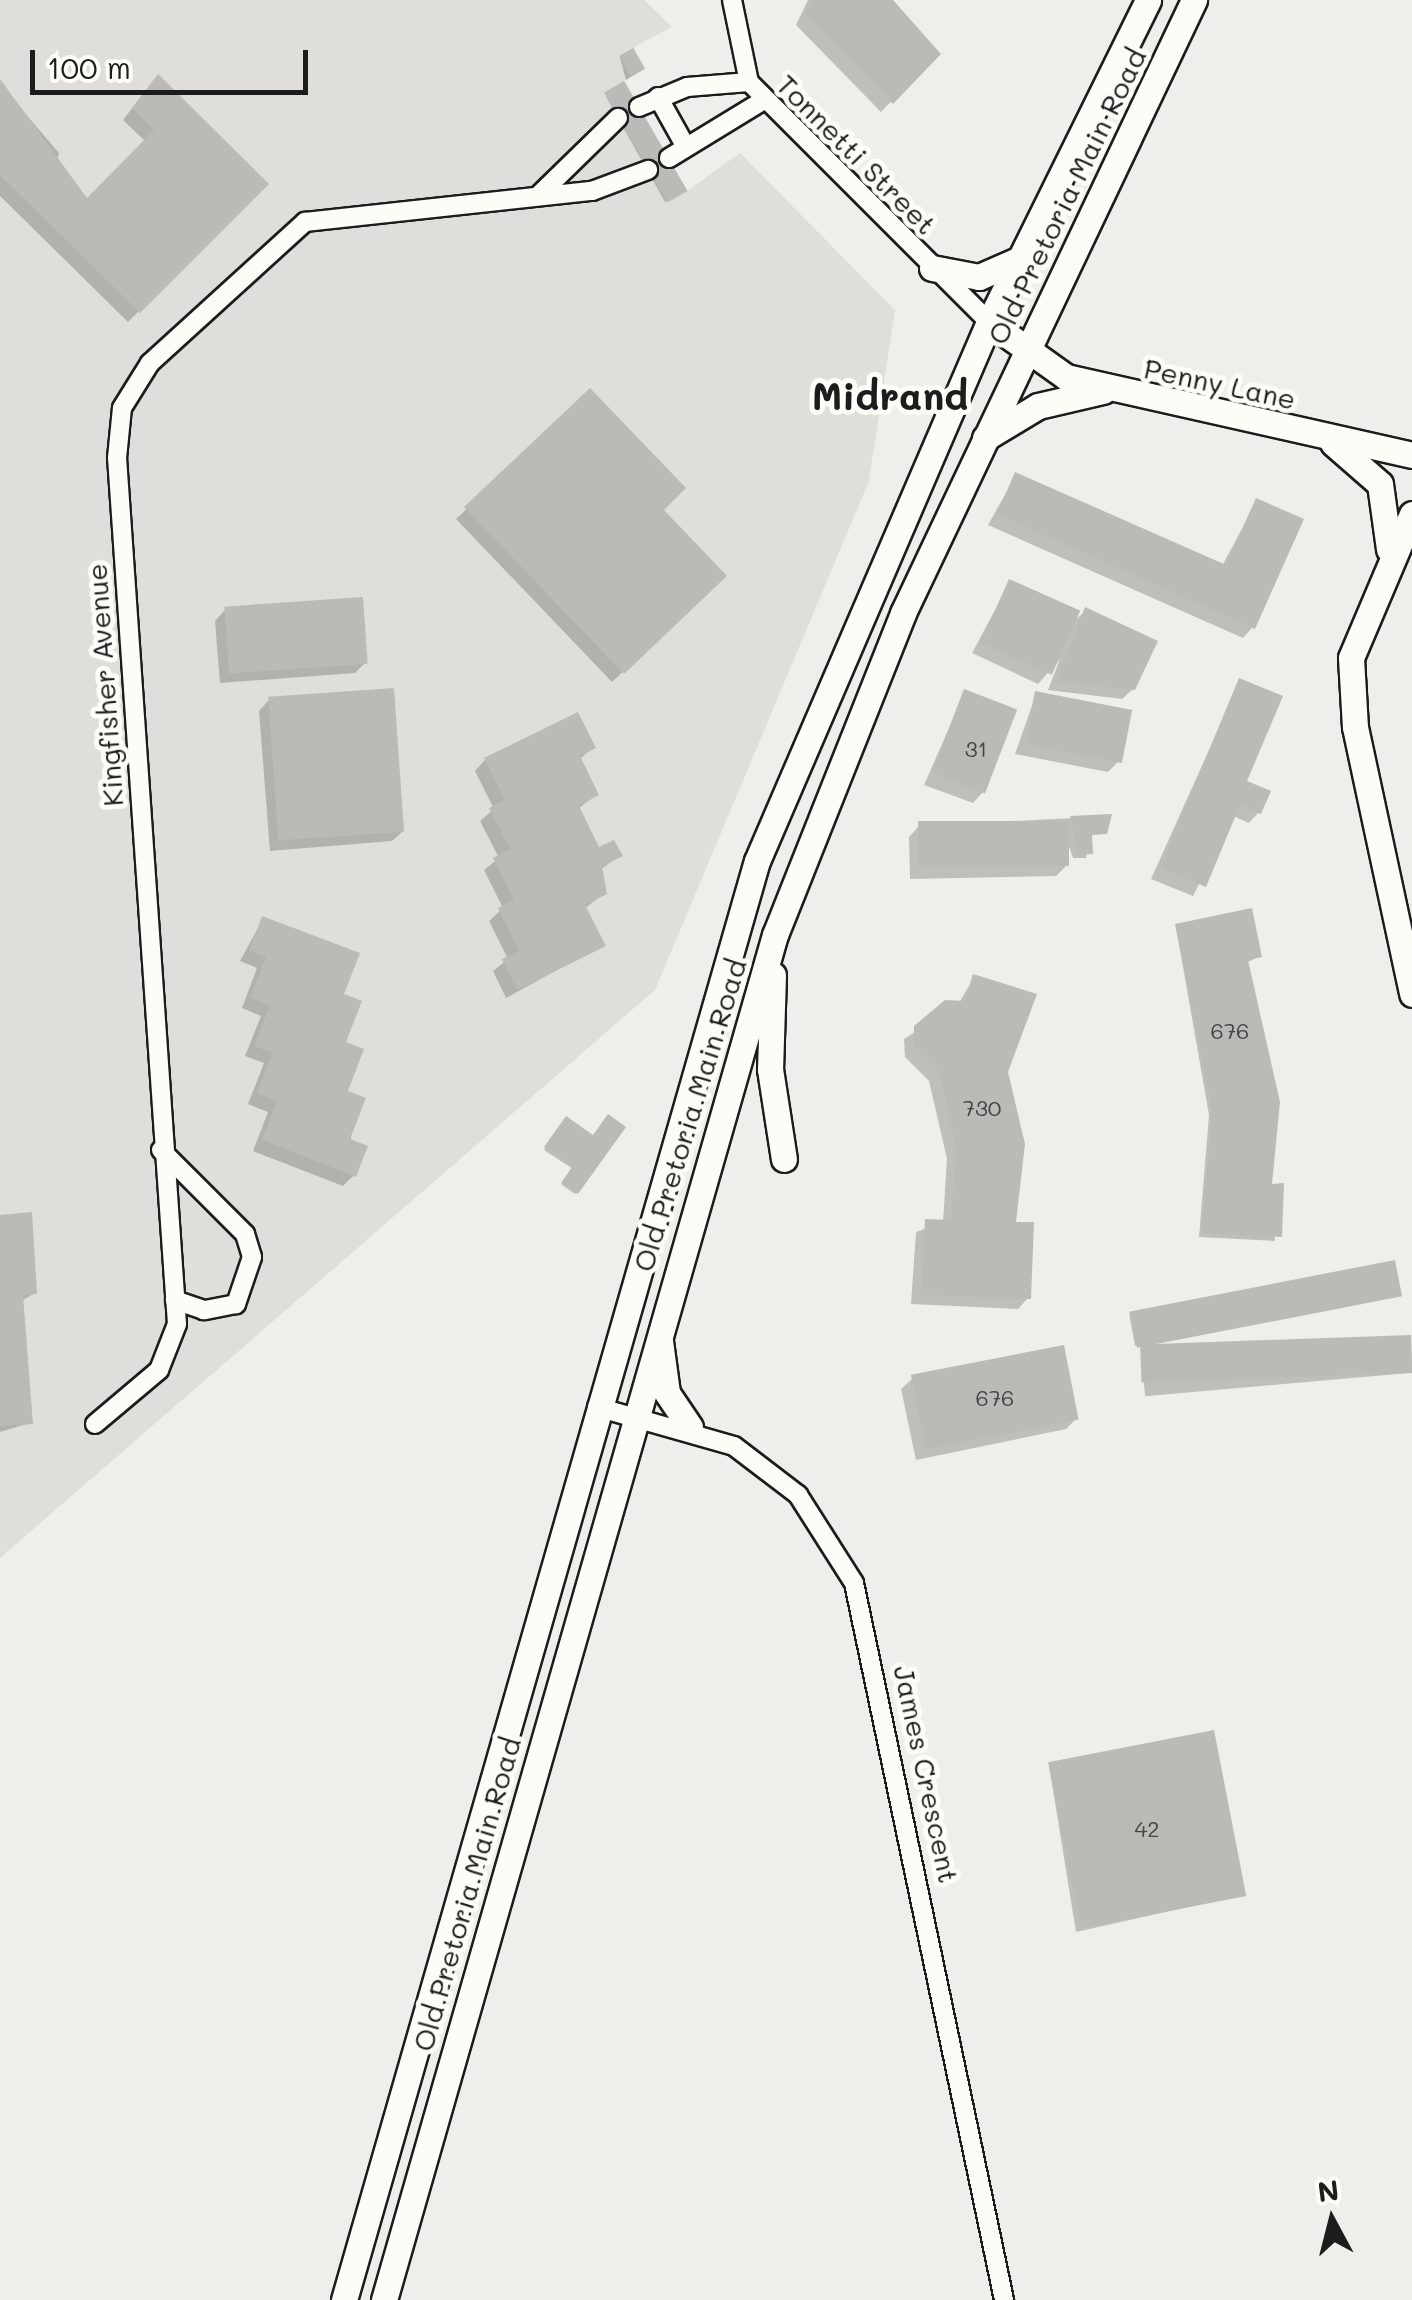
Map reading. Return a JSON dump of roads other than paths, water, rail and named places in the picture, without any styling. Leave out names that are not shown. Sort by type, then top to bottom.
[{"type":"main road","name":"Old Pretoria Main Road","points":[[344,2300],[757,861],[990,322],[1148,0]]},
{"type":"main road","name":"Old Pretoria Main Road","points":[[384,2300],[661,1311],[775,934],[903,614],[1023,352],[1194,0]]},
{"type":"main road","points":[[932,268],[979,277],[1020,259]]},
{"type":"main road","name":"Penny Lane","points":[[990,322],[1023,352],[1108,390],[1412,455]]},
{"type":"main road","points":[[985,438],[1038,406],[1108,390]]},
{"type":"main road","points":[[1319,434],[1380,484],[1390,509],[1384,568]]},
{"type":"main road","points":[[1412,514],[1384,568],[1351,658],[1351,696],[1412,994]]},
{"type":"main road","points":[[775,934],[770,1070],[784,1159]]},
{"type":"main road","points":[[661,1311],[665,1386],[690,1427]]},
{"type":"street","name":"Tonnetti Street","points":[[732,0],[749,82],[990,322]]},
{"type":"street","points":[[639,107],[658,97],[749,82]]},
{"type":"street","points":[[658,97],[686,147]]},
{"type":"street","points":[[668,158],[764,100]]},
{"type":"street","points":[[540,194],[618,118]]},
{"type":"street","name":"Kingfisher Avenue","points":[[95,1424],[175,1348],[175,1300],[161,1150],[118,458],[122,408],[150,363],[305,222],[592,191],[648,170]]},
{"type":"street","points":[[161,1150],[245,1234],[252,1256],[236,1304],[204,1310],[175,1300]]},
{"type":"street","name":"James Crescent","points":[[597,1408],[690,1427],[734,1446],[798,1495],[862,1602],[1004,2300]]},
{"type":"district","name":"Midrand","points":[[890,396]]}]
